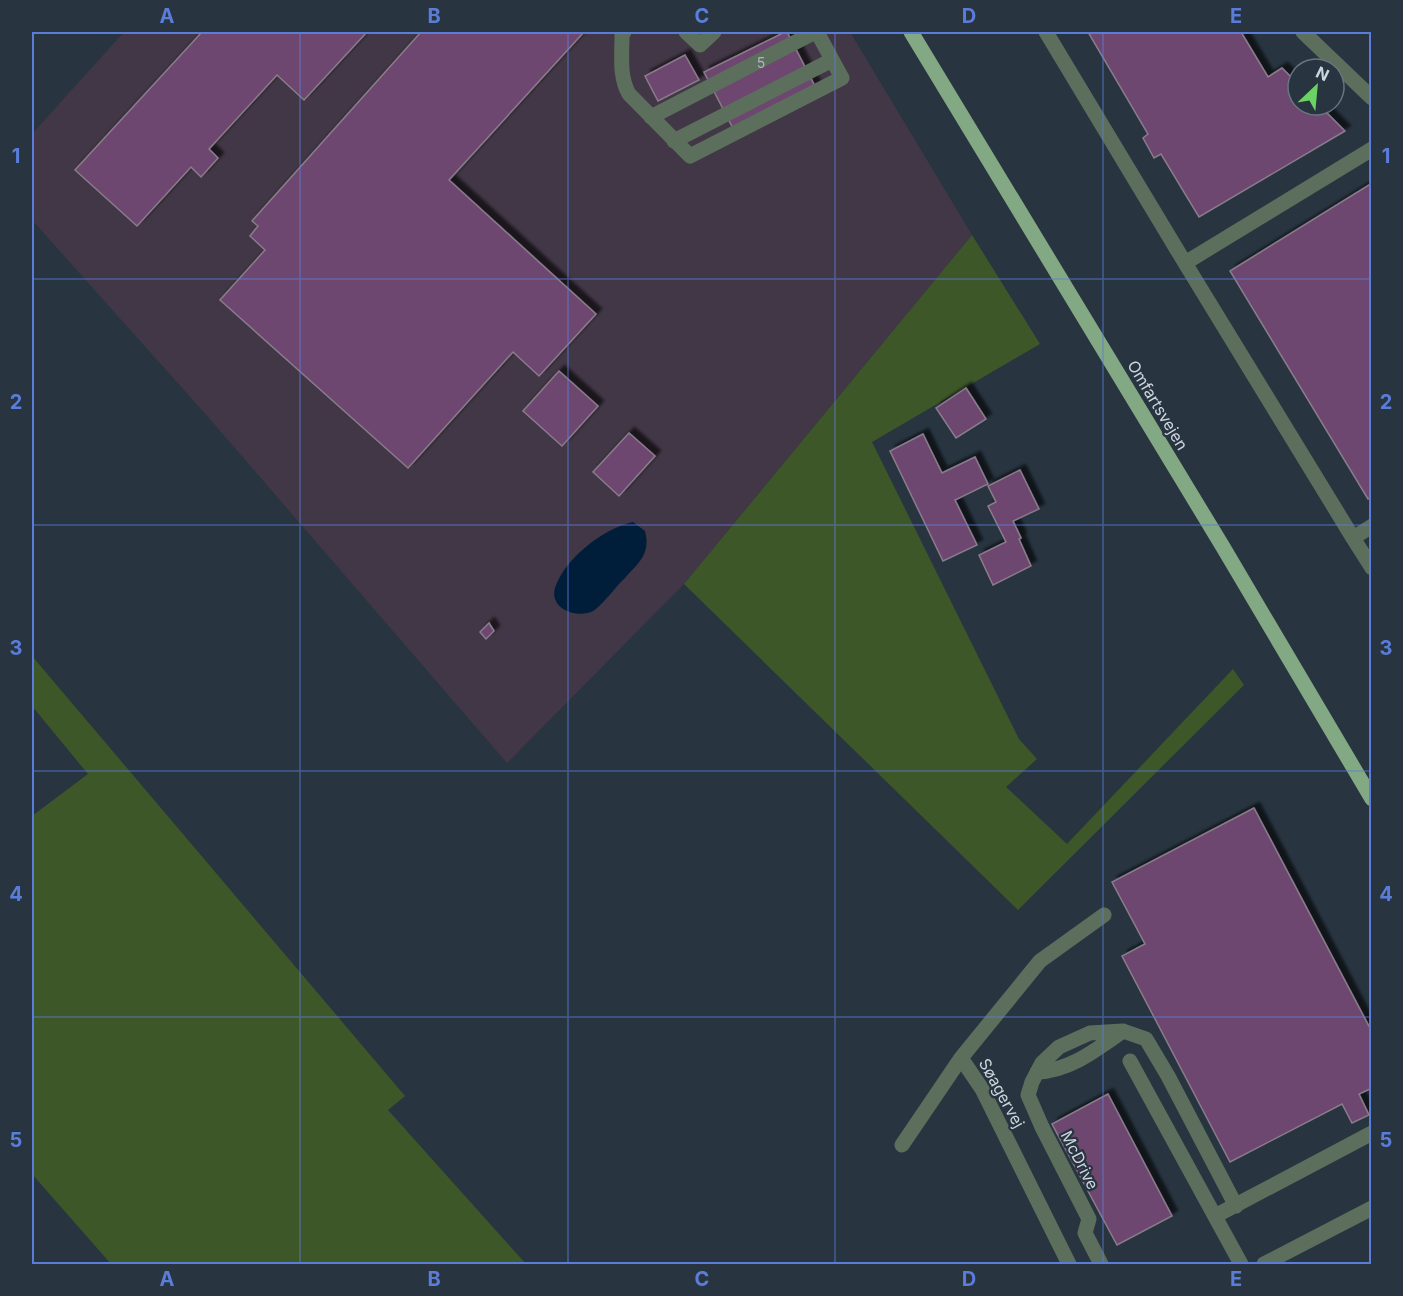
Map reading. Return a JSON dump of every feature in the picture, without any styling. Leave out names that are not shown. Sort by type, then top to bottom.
[{"type":"main road","name":"Omfartsvejen","points":[[912,32],[1371,799]]},
{"type":"street","points":[[624,32],[622,35],[624,86],[629,94],[651,117],[674,141],[690,156],[842,78],[816,32],[651,117]]},
{"type":"street","points":[[686,32],[700,45],[714,32]]},
{"type":"street","points":[[1046,32],[1371,568]]},
{"type":"street","points":[[1303,32],[1371,98]]},
{"type":"street","points":[[674,141],[832,60]]},
{"type":"street","points":[[1185,263],[1371,149]]},
{"type":"street","points":[[1353,538],[1371,526]]},
{"type":"street","name":"Søagervej","points":[[1069,1264],[982,1089],[961,1058],[1040,961],[1104,915]]},
{"type":"street","name":"McDrive","points":[[1101,1264],[1085,1233],[1089,1219],[1028,1095],[1042,1063],[1059,1047],[1090,1034],[1123,1031],[1146,1039],[1168,1076],[1236,1206]]},
{"type":"street","points":[[902,1144],[961,1058]]},
{"type":"street","points":[[1130,1061],[1241,1264]]},
{"type":"street","points":[[1215,1216],[1371,1133]]},
{"type":"street","points":[[1264,1264],[1371,1208]]},
{"type":"shaded area","points":[[124,32],[850,32],[972,235],[684,584],[507,763],[209,418],[32,220],[32,134]]},
{"type":"green space","points":[[972,235],[1040,344],[872,442],[1019,739],[1037,759],[1006,787],[1067,844],[1233,669],[1244,685],[1018,910],[684,584]]},
{"type":"green space","points":[[32,656],[405,1096],[388,1110],[526,1264],[111,1264],[32,1174],[32,816],[88,774],[32,706]]},
{"type":"water","points":[[633,522],[645,531],[646,539],[645,552],[635,567],[593,611],[579,614],[560,607],[554,595],[555,588],[567,566],[586,546],[598,538]]},
{"type":"building","points":[[202,32],[367,32],[304,100],[277,75],[209,149],[218,158],[201,177],[191,167],[137,226],[75,170]]},
{"type":"building","points":[[421,32],[584,32],[449,180],[596,314],[539,376],[513,352],[408,468],[220,300],[265,250],[250,236],[258,226],[252,221]]},
{"type":"building","points":[[785,32],[820,96],[738,138],[704,72]]},
{"type":"building","points":[[1088,32],[1241,32],[1268,77],[1282,68],[1286,72],[1286,117],[1331,117],[1345,131],[1199,217],[1161,154],[1154,158],[1143,138],[1148,134]]},
{"type":"building","points":[[685,55],[699,80],[658,101],[645,76]]},
{"type":"building","points":[[1372,183],[1372,497],[1368,499],[1230,271]]},
{"type":"building","points":[[559,371],[598,406],[562,446],[523,411]]},
{"type":"building","points":[[966,388],[986,419],[956,438],[936,408]]},
{"type":"building","points":[[629,433],[655,456],[619,496],[593,472]]},
{"type":"building","points":[[923,434],[942,473],[975,457],[988,484],[955,500],[977,545],[943,561],[890,451]]},
{"type":"building","points":[[1020,470],[1039,509],[1013,521],[1031,566],[993,585],[979,555],[1006,542],[988,506],[996,502],[988,486]]},
{"type":"building","points":[[489,623],[494,631],[486,639],[480,632]]},
{"type":"building","points":[[1254,808],[1372,1032],[1372,1088],[1359,1094],[1369,1115],[1352,1123],[1342,1104],[1230,1162],[1122,956],[1145,944],[1112,882]]},
{"type":"building","points":[[1108,1094],[1172,1216],[1117,1245],[1052,1124]]}]
